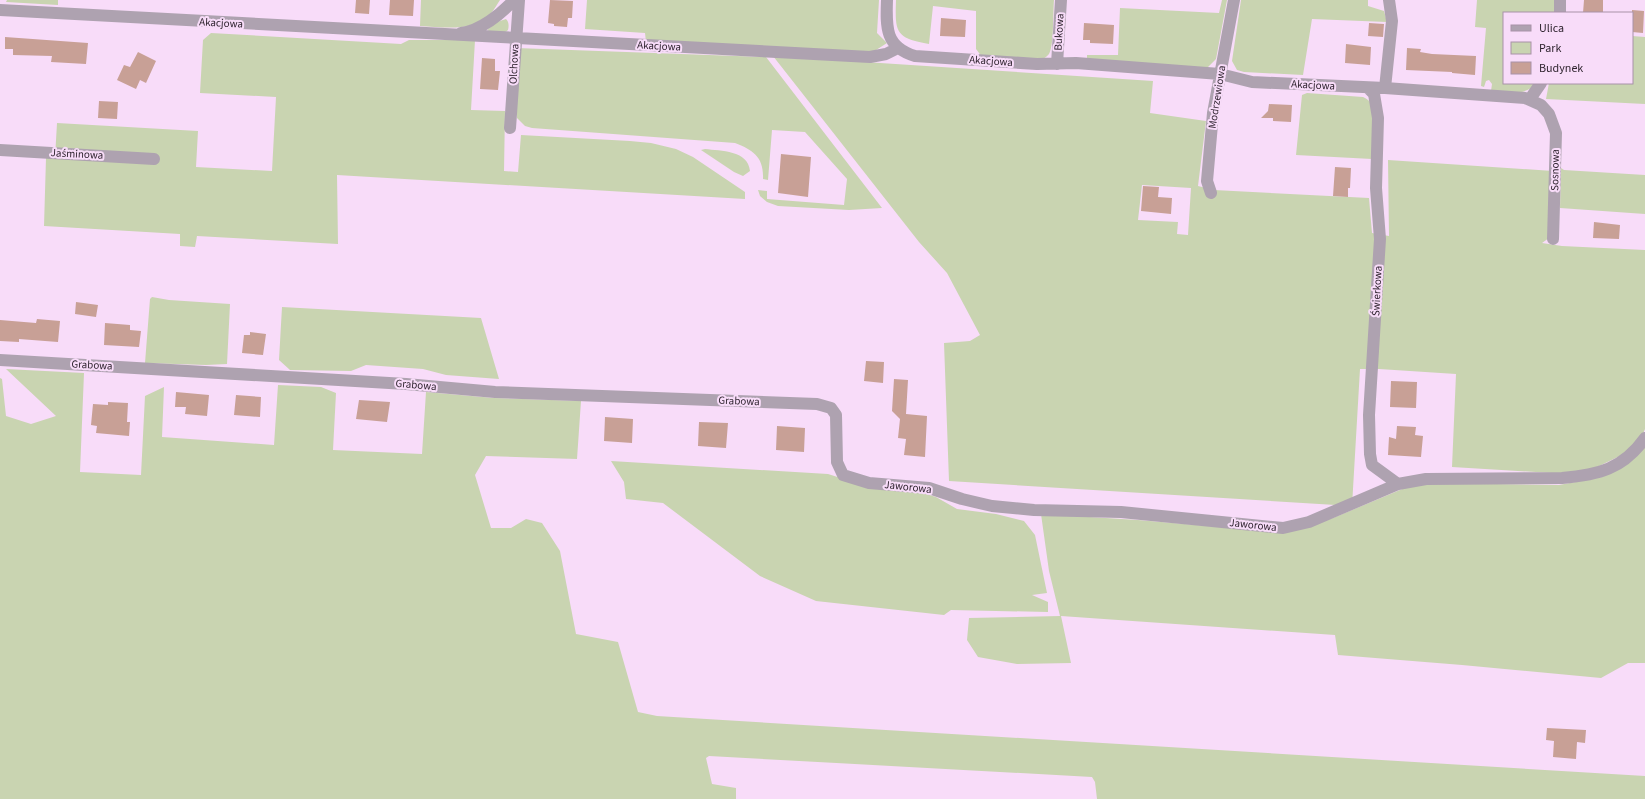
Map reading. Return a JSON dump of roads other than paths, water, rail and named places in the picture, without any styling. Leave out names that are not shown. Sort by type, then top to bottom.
[{"type":"street","name":"Akacjowa","points":[[442,35],[465,32],[481,25],[496,17],[514,0]]},
{"type":"street","name":"Olchowa","points":[[510,128],[519,0]]},
{"type":"street","points":[[887,0],[886,24],[888,35],[898,48]]},
{"type":"street","name":"Bukowa","points":[[1057,64],[1061,0]]},
{"type":"street","name":"Modrzewiowa","points":[[1211,193],[1207,181],[1213,113],[1234,0]]},
{"type":"street","points":[[1385,88],[1392,21],[1389,0]]},
{"type":"street","points":[[1560,0],[1560,12]]},
{"type":"street","name":"Akacjowa","points":[[0,10],[870,57],[886,54],[898,48],[907,54],[915,56],[1057,64],[1076,63],[1220,74],[1252,82],[1385,88],[1530,99],[1541,105]]},
{"type":"street","points":[[1530,99],[1540,84]]},
{"type":"street","name":"Świerkowa","points":[[1368,88],[1374,94],[1378,118],[1376,188],[1380,239],[1369,415],[1370,454],[1372,465],[1398,484]]},
{"type":"street","name":"Sosnowa","points":[[1541,105],[1549,114],[1556,133],[1553,239]]},
{"type":"street","name":"Jaśminowa","points":[[0,150],[154,159]]},
{"type":"street","name":"Grabowa","points":[[0,360],[406,384],[496,392],[817,404],[831,408],[836,415],[836,462],[843,475]]},
{"type":"street","name":"Jaworowa","points":[[843,475],[869,483],[929,488],[962,499],[992,506],[1034,510],[1120,512],[1283,528],[1309,522],[1398,484],[1426,479],[1562,478],[1582,476],[1614,467],[1628,458],[1645,438]]}]
